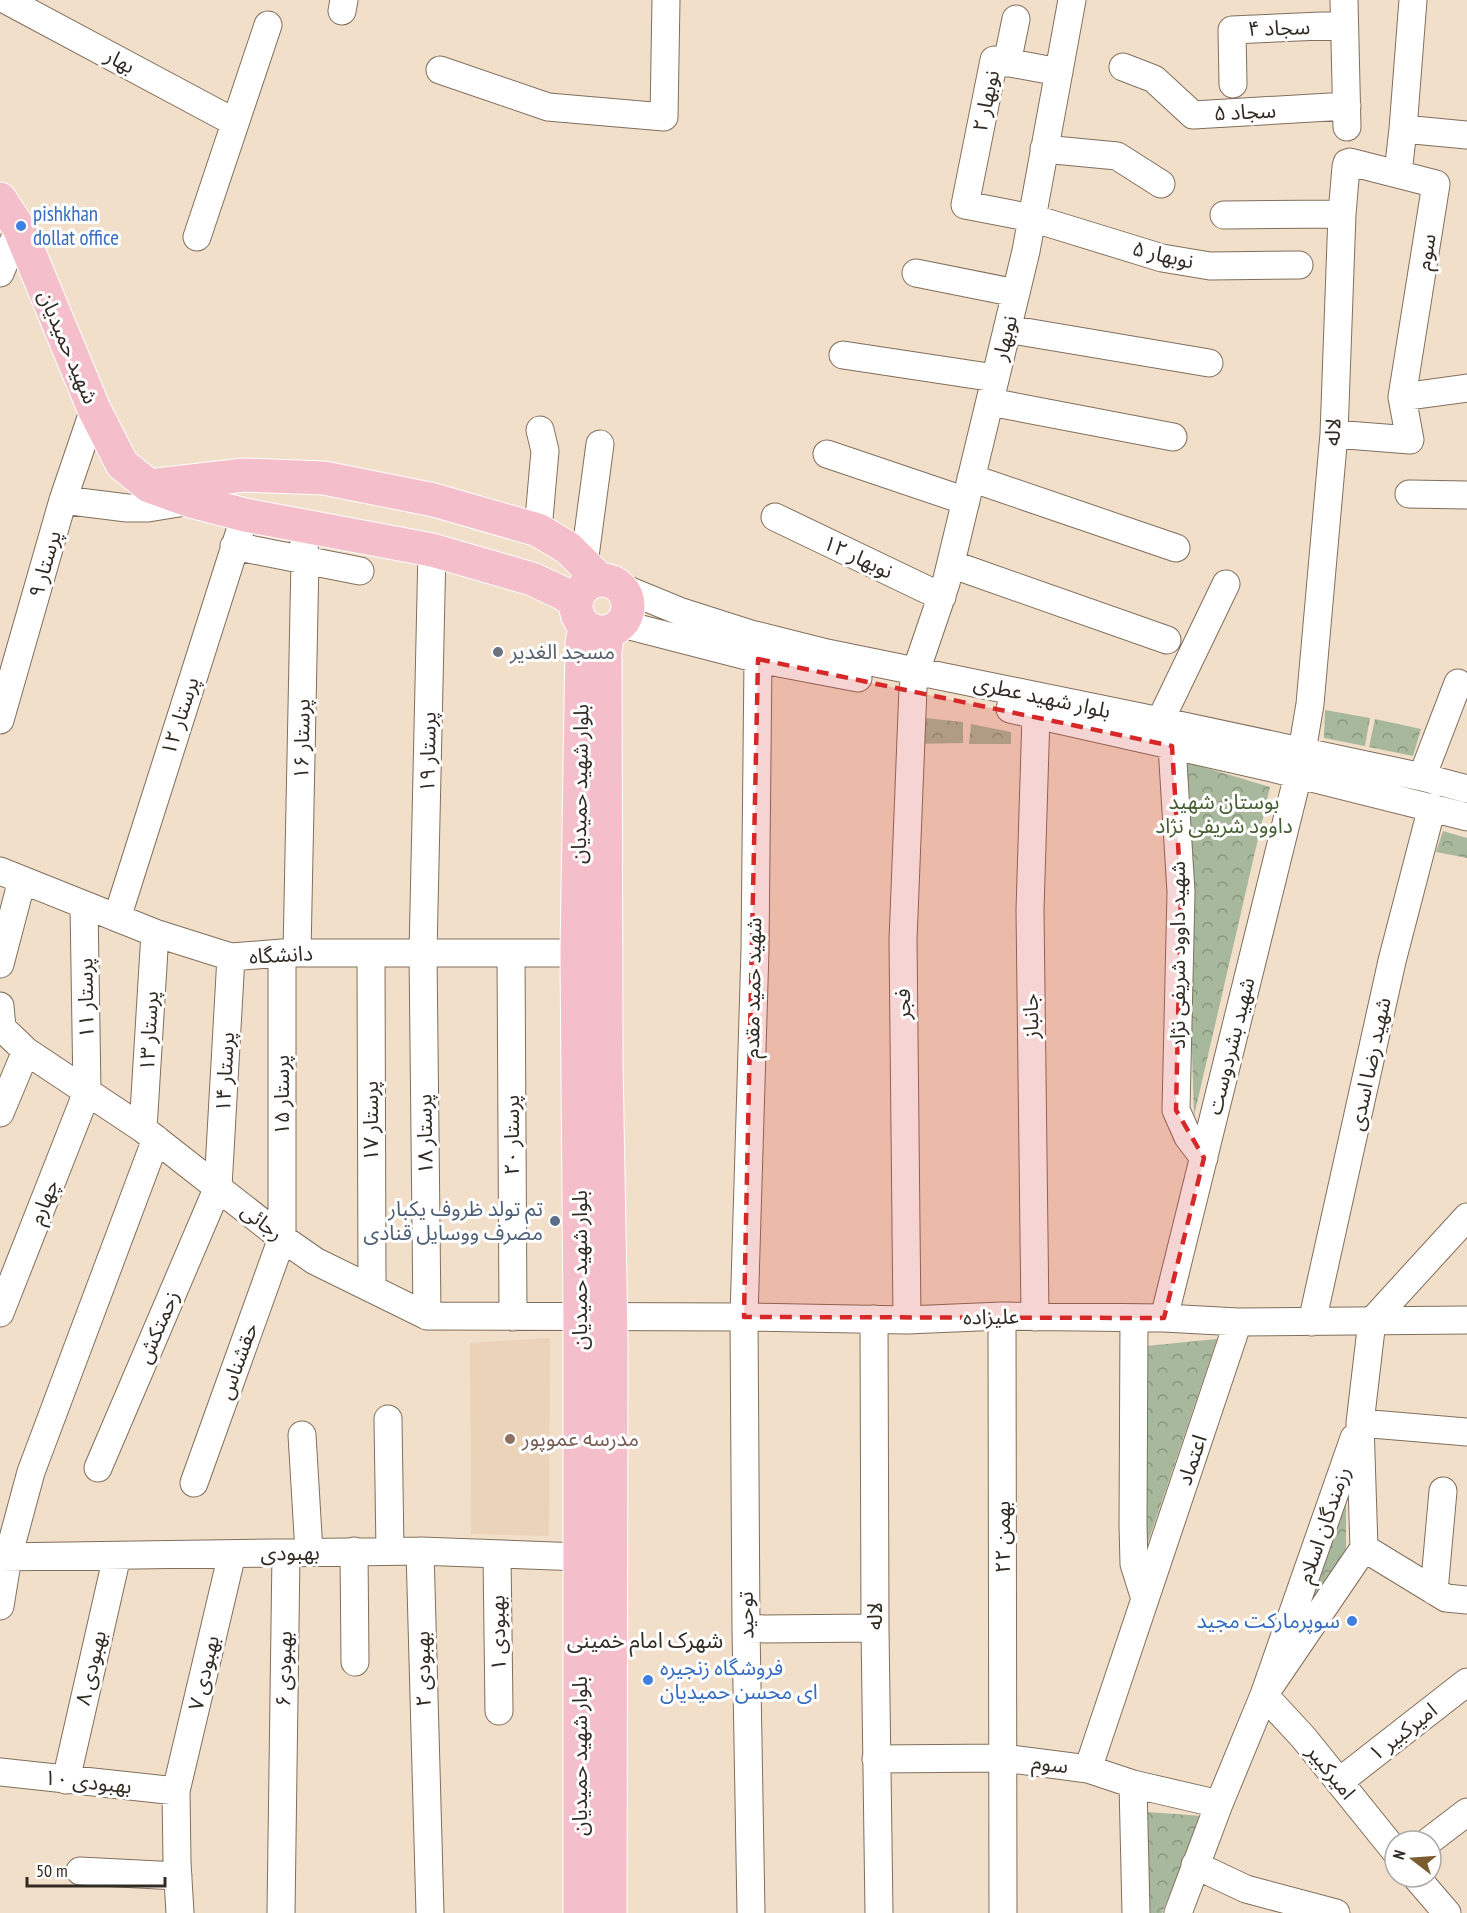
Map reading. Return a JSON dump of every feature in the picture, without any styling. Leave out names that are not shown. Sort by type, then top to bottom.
[{"type":"main road","name":"شهید حمیدیان","points":[[0,199],[19,228],[94,410],[122,464],[149,486]]},
{"type":"main road","points":[[244,475],[324,478],[434,500],[538,530],[568,548],[628,600],[627,616],[598,621],[562,593],[532,579],[432,550],[245,515],[191,501],[149,486],[244,475]]},
{"type":"main road","points":[[598,621],[583,588],[602,577]]},
{"type":"main road","name":"بلوار شهید حمیدیان","points":[[592,1064],[577,953],[582,643],[598,621]]},
{"type":"main road","name":"بلوار شهید حمیدیان","points":[[580,1913],[594,1797],[595,1316],[592,1064],[605,651],[598,621]]},
{"type":"main road","name":"بلوار شهید حمیدیان","points":[[594,1797],[610,1913]]},
{"type":"street","name":"بهار","points":[[6,0],[234,122]]},
{"type":"street","points":[[440,70],[548,107],[664,117],[666,0]]},
{"type":"street","name":"نوبهار","points":[[914,679],[951,564],[1016,293],[1072,0]]},
{"type":"street","points":[[1398,173],[1412,8]]},
{"type":"street","name":"سجاد ۴","points":[[1233,84],[1232,30],[1344,13]]},
{"type":"street","name":"سجاد ۵","points":[[1124,68],[1154,80],[1193,115],[1347,116],[1344,13]]},
{"type":"street","points":[[1007,63],[1016,19]]},
{"type":"street","points":[[197,237],[268,25]]},
{"type":"street","name":"نوبهار ۲","points":[[965,205],[994,60],[1059,72]]},
{"type":"street","points":[[1403,129],[1467,135]]},
{"type":"street","points":[[1044,149],[1117,156],[1161,184]]},
{"type":"street","name":"لاله","points":[[1300,764],[1310,704],[1334,434],[1342,214],[1347,163],[1398,173]]},
{"type":"street","name":"سوم","points":[[1334,434],[1410,440],[1402,397],[1436,184],[1398,173]]},
{"type":"street","name":"نوبهار ۵","points":[[965,205],[1032,218],[1162,258],[1210,266],[1299,265]]},
{"type":"street","points":[[1224,215],[1342,214]]},
{"type":"street","points":[[0,273],[19,228]]},
{"type":"street","points":[[916,273],[1016,293]]},
{"type":"street","points":[[1007,329],[1209,363]]},
{"type":"street","points":[[843,355],[992,390],[1173,437]]},
{"type":"street","points":[[1402,397],[1467,388]]},
{"type":"street","name":"پرستار ۹","points":[[0,720],[63,500],[94,410]]},
{"type":"street","points":[[538,530],[545,451],[540,430]]},
{"type":"street","points":[[600,444],[602,577]]},
{"type":"street","points":[[827,454],[968,490],[1176,548]]},
{"type":"street","points":[[1409,494],[1467,495]]},
{"type":"street","points":[[63,500],[127,508],[148,508],[191,501]]},
{"type":"street","name":"پرستار ۱۲","points":[[117,918],[245,515]]},
{"type":"street","name":"نوبهار ۱۲","points":[[775,518],[942,597]]},
{"type":"street","name":"پرستار ۱۶","points":[[290,953],[305,560],[303,526]]},
{"type":"street","points":[[234,546],[360,571]]},
{"type":"street","name":"پرستار ۱۹","points":[[423,953],[432,550]]},
{"type":"street","points":[[951,564],[1167,640]]},
{"type":"street","name":"بلوار شهید عطری","points":[[602,577],[679,611],[751,634],[827,653],[1036,715],[1172,746],[1300,764],[1422,777],[1467,789]]},
{"type":"street","points":[[1160,721],[1226,584]]},
{"type":"street","name":"بلوار شهید عطری","points":[[598,621],[758,659],[914,679],[1160,721],[1467,817]]},
{"type":"street","name":"شهید حمید مقدم","points":[[744,1317],[755,950],[758,659]]},
{"type":"street","name":"فجر","points":[[907,1320],[903,940],[914,679]]},
{"type":"street","points":[[1422,777],[1458,683]]},
{"type":"street","name":"جانباز","points":[[1035,1317],[1030,910],[1036,715]]},
{"type":"street","name":"شهید داوود شریفی نژاد","points":[[1172,746],[1181,892],[1176,1110],[1188,1137],[1204,1158]]},
{"type":"street","name":"شهید بشردوست","points":[[1164,1318],[1300,764]]},
{"type":"street","name":"شهید رضا اسدی","points":[[1312,1322],[1392,961],[1431,807]]},
{"type":"street","points":[[1,958],[11,875]]},
{"type":"street","name":"دانشگاه","points":[[11,875],[155,933],[231,957],[290,953],[577,953]]},
{"type":"street","name":"پرستار ۱۱","points":[[84,905],[87,1092]]},
{"type":"street","name":"پرستار ۱۳","points":[[4,1557],[31,1472],[149,1134],[155,933]]},
{"type":"street","name":"پرستار ۱۵","points":[[282,1238],[290,953]]},
{"type":"street","name":"پرستار ۱۷","points":[[371,953],[372,1289]]},
{"type":"street","name":"پرستار ۱۸","points":[[423,953],[427,1316]]},
{"type":"street","name":"پرستار ۲۰","points":[[512,953],[513,1317]]},
{"type":"street","name":"پرستار ۱۴","points":[[219,1187],[231,957]]},
{"type":"street","name":"رجائی","points":[[0,1007],[2,1028],[26,1051],[149,1134],[315,1261],[427,1316],[595,1316]]},
{"type":"street","points":[[0,1113],[26,1051]]},
{"type":"street","name":"چهارم","points":[[0,1313],[87,1092]]},
{"type":"street","name":"زحمتکش","points":[[98,1468],[219,1187]]},
{"type":"street","points":[[1372,1321],[1467,1217]]},
{"type":"street","name":"حقشناس","points":[[194,1483],[282,1238]]},
{"type":"street","name":"علیزاده","points":[[595,1316],[907,1320],[1002,1316],[1164,1318],[1238,1322],[1467,1320]]},
{"type":"street","name":"۲۲ بهمن","points":[[1002,1316],[1003,1913]]},
{"type":"street","name":"توحید","points":[[744,1317],[751,1913]]},
{"type":"street","points":[[1134,1318],[1134,1564],[1145,1599]]},
{"type":"street","name":"لاله","points":[[874,1319],[879,1913]]},
{"type":"street","name":"رزمندگان اسلام","points":[[1264,1695],[1364,1548],[1360,1423],[1372,1321]]},
{"type":"street","name":"اعتماد","points":[[1088,1769],[1238,1322]]},
{"type":"street","points":[[388,1419],[390,1551]]},
{"type":"street","points":[[1360,1423],[1467,1432]]},
{"type":"street","name":"رزمندگان اسلام","points":[[1178,1913],[1218,1804],[1264,1695],[1360,1423]]},
{"type":"street","name":"بهبودی ۶","points":[[281,1913],[282,1786],[298,1552],[302,1435]]},
{"type":"street","points":[[1434,1591],[1443,1491]]},
{"type":"street","points":[[1364,1548],[1446,1598],[1467,1600]]},
{"type":"street","points":[[354,1551],[355,1662]]},
{"type":"street","name":"بهبودی","points":[[4,1557],[354,1551],[595,1557]]},
{"type":"street","name":"بهبودی ۲","points":[[420,1551],[430,1913]]},
{"type":"street","name":"بهبودی ۷","points":[[180,1913],[176,1791],[232,1554]]},
{"type":"street","name":"بهبودی ۱","points":[[497,1555],[499,1711]]},
{"type":"street","name":"بهبودی ۸","points":[[66,1780],[117,1556]]},
{"type":"street","points":[[0,1606],[4,1557]]},
{"type":"street","points":[[746,1629],[875,1628]]},
{"type":"street","name":"امیرکبیر ۱","points":[[1339,1782],[1467,1682]]},
{"type":"street","name":"امیرکبیر","points":[[1264,1695],[1303,1737],[1383,1836]]},
{"type":"street","name":"سوم","points":[[876,1759],[1003,1758],[1088,1769],[1133,1784],[1218,1804]]},
{"type":"street","name":"بهبودی ۱۰","points":[[0,1772],[176,1791]]},
{"type":"street","points":[[1133,1784],[1136,1913]]},
{"type":"street","points":[[1443,1830],[1467,1812]]},
{"type":"street","points":[[1196,1865],[1246,1889],[1336,1913]]},
{"type":"street","points":[[80,1871],[178,1876]]},
{"type":"street","points":[[1420,1893],[1447,1913]]},
{"type":"highlighted area","points":[[758,659],[1172,746],[1181,892],[1176,1110],[1204,1158],[1164,1318],[744,1317]]},
{"type":"shaded area","name":"مدرسه عموپور","points":[[550,1338],[549,1536],[471,1534],[470,1343]]},
{"type":"green space","points":[[1325,710],[1370,718],[1365,746],[1324,738]]},
{"type":"green space","points":[[915,717],[963,722],[963,743],[914,744]]},
{"type":"green space","points":[[1375,719],[1421,729],[1413,756],[1369,747]]},
{"type":"green space","points":[[971,724],[1011,732],[1011,744],[969,744]]},
{"type":"green space","name":"بوستان شهید داوود شریفی نژاد","points":[[1183,761],[1270,787],[1194,1116]]},
{"type":"green space","points":[[1443,831],[1467,838],[1467,858],[1436,852]]},
{"type":"green space","points":[[1217,1339],[1142,1560],[1146,1346]]},
{"type":"green space","points":[[1346,1472],[1346,1560],[1288,1643]]},
{"type":"green space","points":[[1147,1812],[1202,1816],[1162,1913],[1148,1913]]},
{"type":"place","name":"pishkhan dollat office","points":[[21,226]]},
{"type":"place","name":"مسجد الغدیر","points":[[498,652]]},
{"type":"place","name":"تم تولد ظروف یکبار مصرف ووسایل قنادی","points":[[555,1221]]},
{"type":"place","name":"مدرسه عموپور","points":[[510,1439]]},
{"type":"place","name":"سوپرمارکت مجید","points":[[1352,1621]]},
{"type":"place","name":"فروشگاه زنجیره ای محسن حمیدیان","points":[[648,1680]]},
{"type":"district","name":"شهرک امام خمینی","points":[[645,1640]]}]
